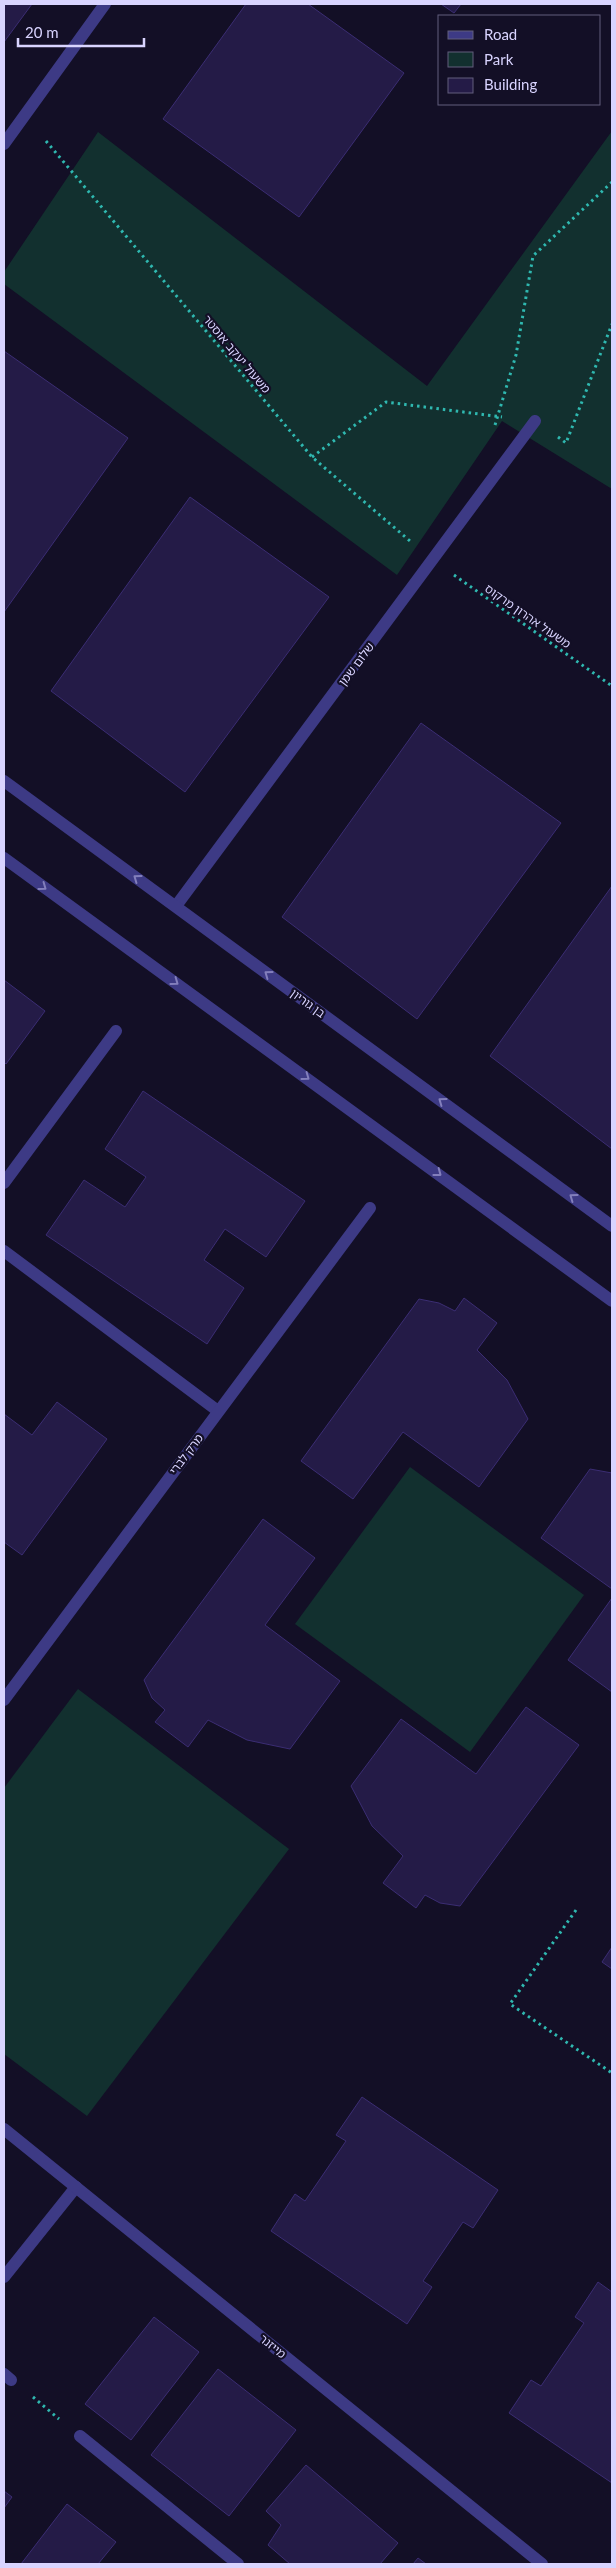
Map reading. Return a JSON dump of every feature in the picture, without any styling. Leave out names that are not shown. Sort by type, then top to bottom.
[{"type":"street","points":[[4,144],[105,4]]},
{"type":"street","name":"שלום שמן","points":[[176,906],[434,561],[535,421]]},
{"type":"street","name":"בן גוריון","points":[[4,780],[612,1226]]},
{"type":"street","points":[[4,858],[403,1147],[612,1302]]},
{"type":"street","points":[[4,1183],[116,1031]]},
{"type":"street","name":"מרק לברי","points":[[4,1700],[370,1208]]},
{"type":"street","points":[[4,1251],[218,1411]]},
{"type":"street","name":"מייזנר","points":[[4,2129],[542,2564]]},
{"type":"street","points":[[4,2277],[76,2187]]},
{"type":"street","points":[[80,2436],[238,2564]]},
{"type":"path","name":"משעול יעקב אוסטר","points":[[46,141],[312,457],[434,561]]},
{"type":"path","points":[[495,426],[516,355],[533,256],[612,182]]},
{"type":"path","points":[[312,457],[386,402],[535,421],[566,442],[612,324]]},
{"type":"path","name":"משעול אהרון מרקוס","points":[[434,561],[612,686]]},
{"type":"path","points":[[576,1910],[510,2004],[612,2073]]},
{"type":"path","points":[[7,2377],[80,2436]]},
{"type":"green space","points":[[612,131],[612,489],[502,421],[397,575],[4,284],[4,272],[98,132],[427,386]]},
{"type":"green space","points":[[410,1467],[584,1595],[470,1752],[295,1624]]},
{"type":"green space","points":[[78,1689],[289,1849],[87,2116],[4,2054],[4,1788]]},
{"type":"building","points":[[4,4],[32,4],[4,42]]},
{"type":"building","points":[[246,4],[308,4],[404,73],[299,217],[163,119]]},
{"type":"building","points":[[441,4],[461,4],[454,13]]},
{"type":"building","points":[[4,351],[128,438],[4,612]]},
{"type":"building","points":[[190,497],[329,597],[185,792],[51,691]]},
{"type":"building","points":[[421,723],[561,823],[417,1019],[282,917]]},
{"type":"building","points":[[612,886],[612,1149],[490,1056]]},
{"type":"building","points":[[4,980],[45,1011],[6,1064],[4,1062]]},
{"type":"building","points":[[143,1091],[305,1201],[266,1257],[225,1229],[204,1260],[244,1288],[207,1344],[46,1235],[84,1180],[125,1207],[146,1177],[105,1149]]},
{"type":"building","points":[[464,1298],[497,1323],[477,1350],[507,1380],[528,1419],[479,1487],[403,1432],[353,1499],[301,1461],[419,1299],[439,1303],[455,1311]]},
{"type":"building","points":[[57,1402],[107,1439],[22,1555],[4,1542],[4,1414],[32,1435]]},
{"type":"building","points":[[590,1469],[612,1473],[612,1589],[541,1538]]},
{"type":"building","points":[[263,1519],[315,1558],[265,1625],[340,1681],[290,1749],[247,1740],[208,1720],[188,1747],[155,1722],[165,1710],[152,1698],[144,1680]]},
{"type":"building","points":[[612,1598],[612,1692],[568,1660]]},
{"type":"building","points":[[526,1707],[579,1745],[460,1906],[440,1903],[425,1895],[416,1908],[383,1883],[403,1856],[372,1826],[351,1786],[401,1719],[476,1774]]},
{"type":"building","points":[[612,1947],[612,1969],[602,1962]]},
{"type":"building","points":[[362,2097],[498,2190],[473,2228],[463,2222],[423,2281],[432,2287],[407,2324],[271,2231],[295,2194],[305,2201],[346,2141],[336,2135]]},
{"type":"building","points":[[598,2282],[612,2292],[612,2483],[509,2413],[531,2380],[541,2386],[584,2323],[575,2317]]},
{"type":"building","points":[[154,2317],[199,2352],[131,2440],[85,2404]]},
{"type":"building","points":[[218,2369],[296,2430],[229,2516],[151,2455]]},
{"type":"building","points":[[306,2465],[398,2543],[380,2564],[290,2564],[268,2545],[281,2525],[266,2511]]},
{"type":"building","points":[[4,2491],[12,2497],[4,2508]]},
{"type":"building","points":[[67,2504],[116,2542],[98,2564],[21,2564]]},
{"type":"building","points":[[418,2558],[426,2564],[413,2564]]}]
